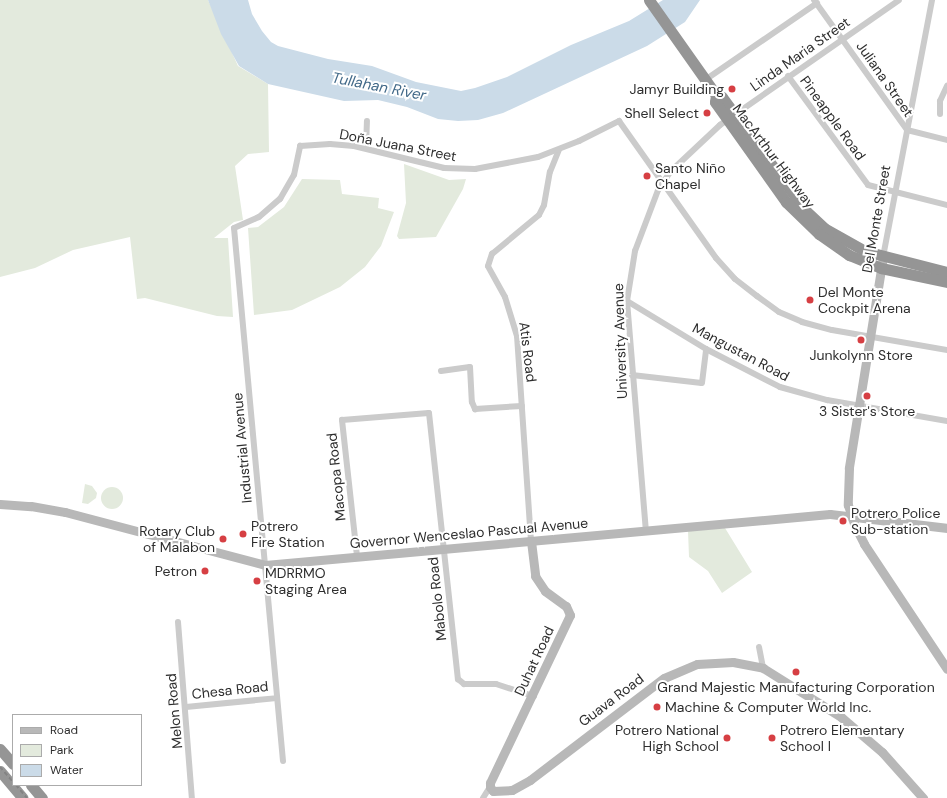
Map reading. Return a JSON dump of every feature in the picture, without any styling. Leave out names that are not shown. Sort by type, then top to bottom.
[{"type":"highway","name":"MacArthur Highway","points":[[649,0],[716,95],[722,97],[731,117],[798,215],[842,251],[947,282]]},
{"type":"highway","name":"MacArthur Highway","points":[[882,263],[947,272]]},
{"type":"highway","points":[[0,749],[12,763]]},
{"type":"highway","points":[[0,771],[12,785]]},
{"type":"highway","points":[[13,786],[23,798]]},
{"type":"highway","points":[[32,786],[42,798]]},
{"type":"main road","name":"Del Monte Street","points":[[882,263],[868,336],[847,496],[850,514],[864,544],[947,669]]},
{"type":"main road","name":"Governor Wenceslao Pascual Avenue","points":[[0,504],[31,506],[65,512],[265,565],[646,532],[779,517],[850,514],[947,528]]},
{"type":"main road","name":"Duhat Road","points":[[490,787],[534,696],[570,615],[566,606],[545,591],[536,576],[532,542]]},
{"type":"main road","name":"Guava Road","points":[[490,787],[502,792],[520,786],[664,678],[679,670],[717,662],[763,668]]},
{"type":"main road","points":[[763,668],[841,717],[882,752],[923,798]]},
{"type":"street","name":"Linda Maria Street","points":[[731,117],[899,0]]},
{"type":"street","name":"Del Monte Street","points":[[882,263],[932,0]]},
{"type":"street","name":"Juliana Street","points":[[815,2],[907,130]]},
{"type":"street","points":[[705,80],[815,2]]},
{"type":"street","name":"Pineapple Road","points":[[788,76],[868,185],[894,194],[947,205]]},
{"type":"street","points":[[940,114],[940,101],[947,86]]},
{"type":"street","name":"University Avenue","points":[[646,532],[627,301],[635,251],[662,181],[685,157],[731,117]]},
{"type":"street","points":[[366,148],[367,121]]},
{"type":"street","name":"Doña Juana Street","points":[[234,228],[259,217],[280,199],[294,175],[300,146],[330,144],[366,148],[453,170],[503,165],[559,150],[619,121],[662,181]]},
{"type":"street","points":[[907,130],[947,140]]},
{"type":"street","name":"Atis Road","points":[[532,542],[517,336],[505,297],[489,270],[488,262],[492,254],[539,215],[544,205],[550,172],[559,150]]},
{"type":"street","points":[[662,181],[716,258],[735,279],[779,312],[802,322],[868,336],[947,350]]},
{"type":"street","name":"Industrial Avenue","points":[[234,228],[283,761]]},
{"type":"street","name":"Mangustan Road","points":[[627,301],[706,349],[780,388],[858,405],[947,421]]},
{"type":"street","points":[[632,376],[702,383],[706,349]]},
{"type":"street","points":[[441,371],[463,366],[470,367],[473,407],[475,409],[522,406]]},
{"type":"street","name":"Mabolo Road","points":[[342,420],[429,413],[443,549],[460,682],[496,684],[534,696]]},
{"type":"street","name":"Macopa Road","points":[[342,420],[357,556]]},
{"type":"street","name":"Melon Road","points":[[178,622],[186,707],[192,798]]},
{"type":"street","points":[[759,647],[763,668]]},
{"type":"street","name":"Chesa Road","points":[[186,707],[277,698]]},
{"type":"street","name":"Duhat Road","points":[[483,798],[490,787]]},
{"type":"green space","points":[[0,0],[208,0],[238,66],[268,84],[269,152],[248,154],[235,166],[243,220],[234,222],[214,238],[228,238],[233,317],[217,316],[145,298],[137,299],[130,237],[73,250],[35,268],[0,277]]},
{"type":"green space","points":[[404,164],[449,180],[466,179],[463,189],[436,237],[399,239],[397,236],[406,203]]},
{"type":"green space","points":[[302,179],[340,180],[342,194],[379,198],[378,208],[394,212],[381,246],[365,267],[340,287],[292,310],[254,315],[248,228],[258,227],[284,207]]},
{"type":"green space","points":[[85,484],[92,486],[97,493],[96,498],[88,504],[82,503]]},
{"type":"green space","points":[[112,487],[120,490],[123,498],[120,506],[112,509],[104,506],[101,498],[104,490]]},
{"type":"green space","points":[[725,528],[752,572],[722,593],[708,571],[689,557],[688,531]]},
{"type":"water","name":"Tullahan River","points":[[208,0],[248,0],[252,14],[262,31],[271,42],[278,46],[328,59],[372,66],[416,82],[461,91],[475,88],[507,77],[571,45],[629,21],[663,0],[700,0],[685,22],[647,46],[503,113],[478,120],[458,121],[438,119],[407,107],[378,100],[344,101],[268,84],[239,66],[221,34]]},
{"type":"railway","points":[[0,767],[12,781]]},
{"type":"railway","points":[[17,786],[27,798]]},
{"type":"place","name":"Jamyr Building","points":[[732,89]]},
{"type":"place","name":"Shell Select","points":[[707,113]]},
{"type":"place","name":"Santo Niño Chapel","points":[[647,176]]},
{"type":"place","name":"Del Monte Cockpit Arena","points":[[810,300]]},
{"type":"place","name":"Junkolynn Store","points":[[861,340]]},
{"type":"place","name":"3 Sister's Store","points":[[867,396]]},
{"type":"place","name":"Potrero Police Sub-station","points":[[843,521]]},
{"type":"place","name":"Potrero Fire Station","points":[[243,534]]},
{"type":"place","name":"Rotary Club of Malabon","points":[[223,539]]},
{"type":"place","name":"Petron","points":[[205,571]]},
{"type":"place","name":"MDRRMO Staging Area","points":[[257,581]]},
{"type":"place","name":"Grand Majestic Manufacturing Corporation","points":[[796,672]]},
{"type":"place","name":"Machine & Computer World Inc.","points":[[657,707]]},
{"type":"place","name":"Potrero National High School","points":[[727,738]]},
{"type":"place","name":"Potrero Elementary School I","points":[[772,738]]}]
